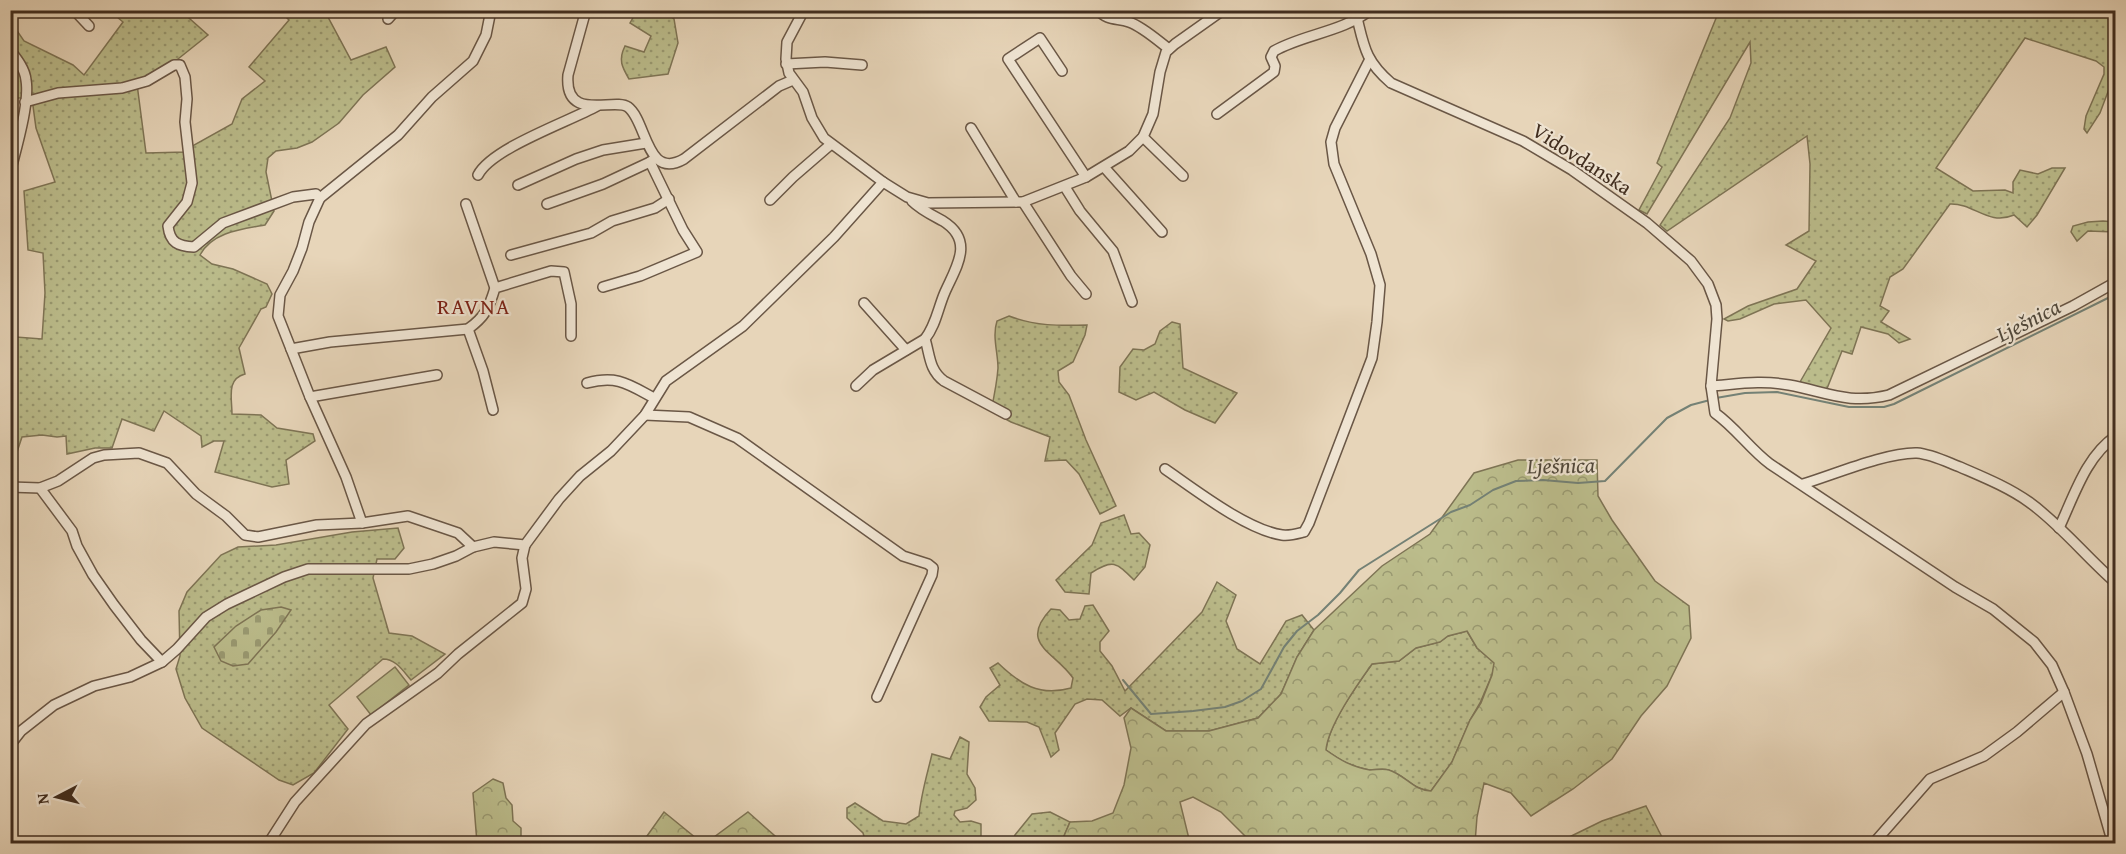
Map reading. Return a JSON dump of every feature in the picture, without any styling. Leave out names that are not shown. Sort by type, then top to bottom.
[{"type":"street","points":[[74,10],[89,26]]},
{"type":"street","points":[[388,19],[396,10]]},
{"type":"street","points":[[362,523],[346,477],[310,397],[278,316],[280,295],[293,271],[309,222],[320,198],[398,135],[432,97],[473,61],[486,35],[491,10]]},
{"type":"street","points":[[586,10],[568,81],[574,98],[585,104],[597,106],[620,104],[628,107],[636,117],[682,230],[697,252],[640,276],[603,287]]},
{"type":"street","points":[[804,10],[787,42],[786,64],[793,80],[803,92],[818,130],[830,145],[907,197],[925,212],[946,223],[956,234],[961,246],[961,259],[945,292],[932,330],[925,339],[873,370],[856,386]]},
{"type":"street","points":[[1098,10],[1106,18],[1127,21],[1136,25],[1169,49]]},
{"type":"street","points":[[907,197],[928,203],[1020,202],[1065,187],[1104,167],[1129,151],[1143,137],[1153,114],[1163,58],[1169,49],[1223,10]]},
{"type":"street","points":[[1217,114],[1274,72],[1275,66],[1271,54],[1274,51],[1370,10]]},
{"type":"street","points":[[1165,469],[1212,502],[1261,529],[1290,536],[1304,532],[1310,524],[1372,358],[1377,322],[1380,285],[1371,254],[1334,164],[1331,142],[1335,128],[1369,61],[1356,15]]},
{"type":"street","points":[[1062,71],[1040,38],[1008,59],[1086,177]]},
{"type":"street","points":[[10,50],[19,62],[26,79],[25,102],[10,173]]},
{"type":"street","name":"Vidovdanska","points":[[1369,61],[1378,72],[1399,88],[1523,141],[1562,164],[1647,224],[1691,261],[1708,284],[1716,305],[1717,319],[1711,390],[1715,413],[1726,421],[1756,454],[1803,484]]},
{"type":"street","points":[[786,64],[825,62],[862,65]]},
{"type":"street","points":[[25,102],[58,93],[122,88],[147,81],[174,65],[180,65],[185,77],[187,99],[185,122],[192,183],[187,202],[168,226],[169,235],[179,246],[194,247],[223,223],[279,202],[316,194],[320,198]]},
{"type":"street","points":[[547,204],[603,184],[653,160],[676,164],[779,86],[793,80]]},
{"type":"street","points":[[478,175],[496,157],[597,106]]},
{"type":"street","points":[[971,128],[1071,276],[1086,294]]},
{"type":"street","points":[[1143,137],[1183,176]]},
{"type":"street","points":[[518,185],[576,159],[603,150],[646,143]]},
{"type":"street","points":[[771,200],[793,177],[830,145]]},
{"type":"street","points":[[1104,167],[1162,232]]},
{"type":"street","points":[[268,843],[296,802],[366,724],[438,673],[467,646],[522,603],[526,589],[522,558],[525,546],[559,499],[580,476],[611,451],[645,415],[666,381],[743,326],[834,237],[883,182]]},
{"type":"street","points":[[1065,187],[1080,211],[1113,250],[1132,302]]},
{"type":"street","points":[[511,255],[591,233],[612,221],[655,207],[669,199]]},
{"type":"street","points":[[291,349],[330,342],[468,329],[481,320],[495,288],[466,204]]},
{"type":"street","points":[[495,288],[551,271],[564,272],[571,304],[571,336]]},
{"type":"street","points":[[1711,390],[1744,382],[1768,382],[1848,399],[1874,399],[1889,395],[2073,306],[2115,282]]},
{"type":"street","points":[[864,303],[906,350]]},
{"type":"street","points":[[468,329],[483,371],[493,410]]},
{"type":"street","points":[[925,339],[936,375],[960,391],[1006,414]]},
{"type":"street","points":[[310,397],[437,375]]},
{"type":"street","points":[[587,383],[611,379],[654,398]]},
{"type":"street","points":[[645,415],[689,417],[737,438],[903,556],[928,564],[933,568],[894,663],[877,697]]},
{"type":"street","points":[[2059,528],[2085,472],[2096,454],[2115,436]]},
{"type":"street","points":[[10,487],[40,488],[58,481],[93,458],[139,453],[167,463],[196,494],[226,516],[245,535],[258,537],[316,525],[362,523],[408,516],[458,533],[473,547]]},
{"type":"street","points":[[1803,484],[1898,455],[1919,453],[1939,458],[1999,485],[2029,502],[2115,583]]},
{"type":"street","points":[[1803,484],[1905,555],[1993,609],[2034,642],[2052,665],[2064,692],[2087,754],[2114,841]]},
{"type":"street","points":[[40,488],[72,531],[77,546],[99,585],[141,640],[162,662]]},
{"type":"street","points":[[12,741],[21,731],[63,700],[94,686],[130,677],[162,662],[206,617],[227,604],[284,577],[308,569],[410,569],[494,542],[525,546]]},
{"type":"street","points":[[1873,843],[1930,779],[1984,756],[2017,732],[2064,692]]},
{"type":"green space","points":[[110,11],[181,11],[208,35],[173,63],[137,84],[146,153],[186,152],[194,145],[232,124],[242,99],[265,81],[249,67],[289,20],[280,11],[342,11],[328,17],[351,60],[386,47],[395,67],[363,95],[339,123],[312,142],[297,148],[276,151],[268,158],[266,172],[274,211],[265,225],[220,236],[205,247],[200,255],[212,264],[233,269],[267,284],[272,294],[239,348],[245,374],[235,380],[231,390],[232,414],[261,415],[277,428],[313,434],[315,441],[286,460],[289,484],[272,487],[215,472],[224,441],[214,441],[202,447],[201,436],[164,411],[154,431],[122,419],[112,448],[95,448],[67,454],[66,436],[22,437],[11,470],[10,384],[16,337],[42,339],[45,293],[43,253],[28,250],[24,191],[55,182],[36,128],[33,106],[28,98],[11,98],[11,22],[24,41],[73,65],[84,75],[123,22]]},
{"type":"green space","points":[[627,11],[664,11],[674,19],[678,43],[668,74],[629,79],[622,63],[625,46],[644,52],[651,36],[630,23],[634,16]]},
{"type":"green space","points":[[1719,11],[2115,11],[2115,73],[2100,113],[2087,133],[2084,129],[2086,116],[2104,74],[2104,67],[2096,61],[2025,38],[1936,168],[1973,191],[2005,190],[2013,193],[2013,182],[2020,170],[2038,174],[2052,168],[2065,168],[2037,215],[2027,227],[2014,215],[1996,218],[1950,204],[1903,269],[1890,277],[1880,306],[1889,311],[1881,322],[1910,339],[1899,343],[1888,334],[1861,327],[1852,354],[1842,351],[1826,391],[1800,382],[1831,328],[1806,300],[1774,304],[1740,319],[1728,321],[1724,319],[1748,306],[1797,289],[1816,261],[1786,245],[1809,231],[1810,164],[1807,136],[1667,231],[1660,225],[1730,118],[1751,63],[1750,42],[1647,214],[1639,210],[1662,167],[1657,163]]},
{"type":"green space","points":[[2103,221],[2115,222],[2115,232],[2088,231],[2077,241],[2071,232],[2073,226]]},
{"type":"green space","points":[[1009,316],[1047,325],[1087,325],[1073,362],[1058,371],[1059,382],[1069,395],[1086,440],[1116,506],[1100,514],[1079,474],[1066,460],[1045,461],[1050,437],[1011,422],[991,411],[998,368],[995,339],[997,321]]},
{"type":"green space","points":[[1172,322],[1180,324],[1183,368],[1237,393],[1215,423],[1185,410],[1154,392],[1136,400],[1119,392],[1120,367],[1133,349],[1144,350],[1155,344],[1160,331]]},
{"type":"green space","points":[[1518,460],[1597,460],[1598,496],[1612,520],[1655,581],[1689,606],[1691,638],[1667,686],[1641,716],[1612,759],[1573,789],[1531,816],[1511,793],[1484,783],[1477,817],[1475,843],[1309,844],[1290,837],[1246,837],[1221,812],[1193,797],[1180,802],[1190,843],[1061,843],[1070,822],[1092,821],[1113,813],[1124,785],[1131,748],[1124,718],[1131,708],[1166,731],[1209,731],[1258,718],[1281,694],[1297,657],[1314,630],[1382,566],[1430,534],[1474,473]],"holes":[[[1467,631],[1477,648],[1494,663],[1492,675],[1452,762],[1431,791],[1414,786],[1389,770],[1370,770],[1352,765],[1326,750],[1337,718],[1372,664],[1399,661],[1416,648],[1440,642],[1448,636]]]},
{"type":"green space","points":[[1124,515],[1131,534],[1139,533],[1150,545],[1145,567],[1134,580],[1123,569],[1110,564],[1091,573],[1089,594],[1065,592],[1056,580],[1092,545],[1101,523]]},
{"type":"green space","points":[[398,528],[404,548],[395,559],[377,559],[373,578],[389,633],[412,636],[445,654],[411,680],[395,663],[383,659],[329,705],[348,729],[314,773],[293,785],[279,780],[202,728],[185,698],[176,669],[180,656],[179,611],[187,592],[221,555],[238,547],[276,545],[352,532]]},
{"type":"green space","points":[[1217,582],[1236,595],[1226,621],[1237,649],[1260,664],[1286,621],[1302,615],[1314,630],[1297,657],[1281,694],[1258,718],[1209,731],[1166,731],[1131,708],[1120,716],[1102,700],[1087,699],[1075,704],[1055,733],[1059,750],[1051,757],[1039,727],[1027,722],[989,721],[980,707],[986,697],[1000,685],[990,668],[998,663],[1022,683],[1031,687],[1049,691],[1071,688],[1073,678],[1049,654],[1038,639],[1042,621],[1051,609],[1060,610],[1069,620],[1080,619],[1085,606],[1093,605],[1109,631],[1100,642],[1100,651],[1112,666],[1125,691],[1202,612]]},
{"type":"green space","points":[[281,607],[291,610],[276,632],[248,664],[233,666],[221,661],[214,647],[236,626],[261,610]]},
{"type":"green space","points":[[1467,631],[1477,648],[1495,663],[1480,703],[1452,762],[1431,791],[1419,788],[1388,770],[1369,770],[1352,765],[1326,750],[1332,728],[1351,694],[1372,664],[1399,661],[1416,648]]},
{"type":"green space","points":[[395,667],[409,685],[371,715],[357,697]]},
{"type":"green space","points":[[960,737],[969,742],[967,774],[975,788],[976,800],[967,808],[955,811],[954,815],[960,822],[971,821],[981,824],[981,837],[977,843],[866,843],[863,833],[847,818],[847,808],[855,803],[883,821],[906,824],[919,816],[932,754],[950,759]]},
{"type":"green space","points":[[493,779],[503,783],[506,798],[512,805],[513,821],[521,828],[521,843],[477,843],[473,793]]},
{"type":"green space","points":[[1646,806],[1665,843],[1557,843],[1602,821]]},
{"type":"green space","points":[[664,812],[702,843],[654,843],[647,836]]},
{"type":"green space","points":[[748,812],[783,843],[706,843]]},
{"type":"green space","points":[[1050,812],[1070,822],[1061,843],[1012,843],[1015,835],[1032,814]]},
{"type":"waterway","name":"Lješnica","points":[[1716,398],[1745,393],[1777,392],[1849,407],[1884,407],[2116,294]]},
{"type":"waterway","name":"Lješnica","points":[[1123,680],[1151,714],[1225,707],[1242,701],[1261,689],[1284,647],[1297,631],[1318,615],[1359,570],[1451,512],[1470,505],[1493,490],[1516,481],[1543,480],[1578,483],[1605,481],[1667,418],[1691,405],[1710,400]]},
{"type":"district","name":"RAVNA","points":[[474,306]]}]
